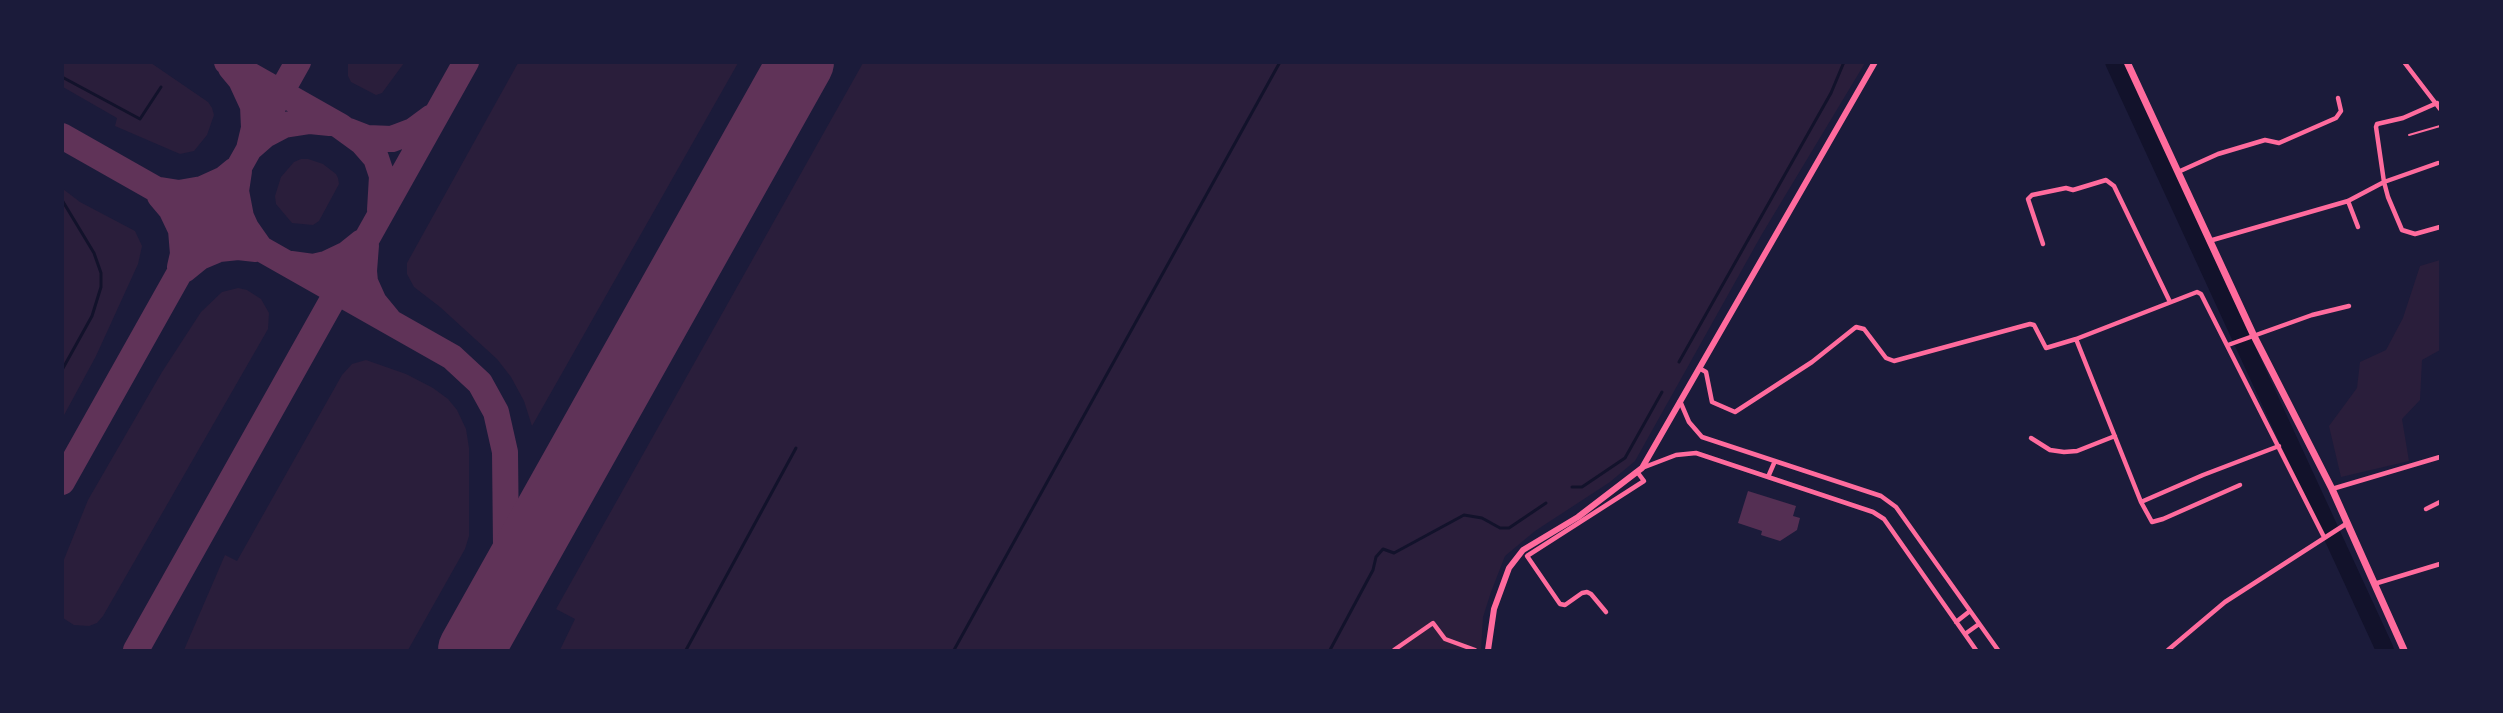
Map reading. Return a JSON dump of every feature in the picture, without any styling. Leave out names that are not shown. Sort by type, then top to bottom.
[{"type":"main road","points":[[1488,650],[1494,609],[1508,568],[1525,553],[1640,471],[1875,62]]},
{"type":"main road","points":[[2127,62],[2209,241],[2250,336],[2332,489],[2343,525],[2374,584],[2404,650]]},
{"type":"street","points":[[2404,62],[2440,109]]},
{"type":"street","points":[[2178,172],[2218,154],[2265,140],[2279,143],[2336,118],[2342,111],[2338,98]]},
{"type":"street","points":[[2437,104],[2403,118],[2378,124],[2377,137],[2384,182],[2402,230],[2415,234],[2440,227]]},
{"type":"street","points":[[2209,241],[2348,201],[2384,182],[2438,163]]},
{"type":"street","points":[[2043,244],[2028,199],[2032,195],[2066,188],[2073,190],[2106,180],[2114,186],[2170,302]]},
{"type":"street","points":[[2348,201],[2358,227]]},
{"type":"street","points":[[1699,368],[1706,372],[1712,402],[1735,412],[1812,362],[1856,327],[1864,330],[1886,358],[1894,361],[2030,324],[2034,325],[2046,348],[2076,339],[2197,292],[2201,294],[2228,345],[2325,536]]},
{"type":"street","points":[[2228,345],[2312,315],[2349,306]]},
{"type":"street","points":[[2076,339],[2141,502],[2152,522],[2240,485]]},
{"type":"street","points":[[1680,401],[1688,422],[1702,437],[1881,496],[1896,507],[1998,650]]},
{"type":"street","points":[[2031,438],[2050,450],[2064,452],[2077,451],[2115,436]]},
{"type":"street","points":[[2141,502],[2203,474],[2279,446]]},
{"type":"street","points":[[1606,612],[1591,594],[1587,592],[1582,593],[1565,605],[1560,604],[1525,553],[1644,481],[1640,471],[1676,455],[1696,453],[1873,512],[1884,519],[1976,650]]},
{"type":"street","points":[[2332,489],[2440,457]]},
{"type":"street","points":[[1768,477],[1775,461]]},
{"type":"street","points":[[2426,509],[2440,502]]},
{"type":"street","points":[[2168,650],[2225,602],[2343,525]]},
{"type":"street","points":[[2374,584],[2440,564]]},
{"type":"street","points":[[1956,622],[1970,611]]},
{"type":"street","points":[[1394,650],[1434,623],[1445,640],[1475,650]]},
{"type":"street","points":[[1965,634],[1979,624]]},
{"type":"path","points":[[2409,136],[2440,126]]},
{"type":"shaded area","points":[[63,62],[151,63],[208,102],[214,115],[207,135],[194,151],[180,154],[115,126],[117,118],[63,87]]},
{"type":"shaded area","points":[[348,62],[404,63],[382,93],[376,95],[351,82],[348,76]]},
{"type":"shaded area","points":[[518,63],[738,63],[532,426],[524,401],[511,377],[497,359],[440,307],[414,287],[407,274],[407,263]]},
{"type":"shaded area","points":[[863,63],[1865,63],[1762,234],[1635,461],[1610,482],[1535,531],[1505,556],[1483,617],[1481,650],[560,650],[575,619],[556,609]]},
{"type":"shaded area","points":[[308,159],[323,164],[336,174],[338,178],[339,184],[319,221],[313,225],[292,223],[276,204],[275,196],[281,177],[294,162]]},
{"type":"shaded area","points":[[63,189],[80,202],[135,231],[142,246],[138,264],[96,356],[63,417]]},
{"type":"shaded area","points":[[2440,260],[2440,350],[2422,360],[2420,400],[2402,419],[2409,461],[2341,477],[2329,426],[2357,388],[2360,362],[2386,350],[2403,318],[2420,266]]},
{"type":"shaded area","points":[[238,288],[247,290],[261,299],[269,313],[268,329],[103,616],[97,623],[89,626],[74,625],[63,618],[63,562],[88,500],[162,372],[201,312],[222,292]]},
{"type":"shaded area","points":[[366,360],[406,374],[433,388],[448,399],[457,410],[466,429],[469,448],[469,536],[465,549],[408,650],[184,650],[225,555],[237,561],[342,375],[352,364]]},
{"type":"building","points":[[1748,491],[1796,506],[1793,516],[1800,518],[1797,530],[1780,541],[1761,535],[1762,531],[1738,523]]},
{"type":"waterway","points":[[954,650],[1280,62]]},
{"type":"waterway","points":[[1679,362],[1831,93],[1844,62]]},
{"type":"waterway","points":[[2114,62],[2385,650]]},
{"type":"waterway","points":[[62,77],[140,119],[161,87]]},
{"type":"waterway","points":[[62,200],[94,253],[101,273],[101,287],[92,316],[62,370]]},
{"type":"waterway","points":[[1572,487],[1582,487],[1625,458],[1662,392]]},
{"type":"waterway","points":[[686,650],[796,448]]},
{"type":"waterway","points":[[1330,650],[1373,570],[1376,557],[1383,549],[1394,553],[1464,515],[1482,518],[1500,528],[1509,528],[1546,503]]},
{"type":"taxiway","points":[[227,62],[340,126],[362,142],[376,158],[382,176],[380,210]]},
{"type":"taxiway","points":[[62,482],[298,62]]},
{"type":"taxiway","points":[[136,650],[466,62]]},
{"type":"taxiway","points":[[231,68],[241,80],[253,106],[254,128],[249,149],[265,135],[284,125],[310,121],[330,123]]},
{"type":"taxiway","points":[[349,131],[367,138],[392,139],[413,131],[432,117]]},
{"type":"taxiway","points":[[62,136],[452,357],[480,383],[496,412],[505,452],[506,546],[499,583],[477,638]]},
{"type":"taxiway","points":[[160,190],[179,193],[202,189],[224,179],[235,170]]},
{"type":"taxiway","points":[[239,171],[236,191],[241,217],[260,248]]},
{"type":"taxiway","points":[[160,196],[171,209],[181,230],[183,254],[180,267]]},
{"type":"taxiway","points":[[291,264],[313,267],[326,264],[347,254],[362,242]]},
{"type":"taxiway","points":[[366,245],[365,282],[374,302],[388,319]]},
{"type":"taxiway","points":[[184,270],[200,257],[219,249],[238,247],[256,249]]},
{"type":"runway","points":[[471,650],[801,62]]}]
